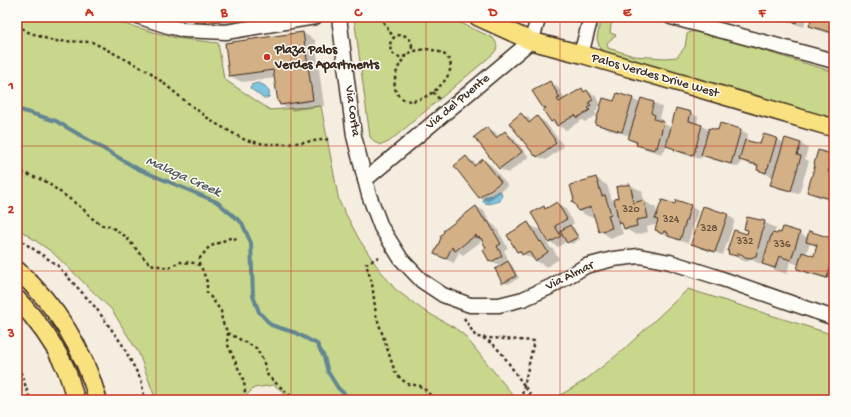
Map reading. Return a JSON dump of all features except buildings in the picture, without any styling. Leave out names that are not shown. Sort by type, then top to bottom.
[{"type":"main road","name":"Palos Verdes Drive West","points":[[478,17],[531,41],[581,54],[834,128]]},
{"type":"main road","points":[[17,270],[31,283],[65,326],[84,360],[98,400]]},
{"type":"main road","points":[[17,299],[30,312],[53,346],[66,369],[76,400]]},
{"type":"street","points":[[140,17],[226,32],[315,17]]},
{"type":"street","name":"Via Corta","points":[[338,17],[354,136],[365,180]]},
{"type":"street","points":[[531,41],[539,17]]},
{"type":"street","points":[[581,54],[591,17]]},
{"type":"street","points":[[671,17],[834,61]]},
{"type":"street","name":"Via del Puente","points":[[365,180],[531,41]]},
{"type":"street","name":"Via Almar","points":[[365,180],[381,227],[401,259],[422,281],[443,294],[470,304],[499,305],[523,299],[550,287],[586,266],[613,259],[639,256],[670,262],[834,318]]},
{"type":"path","points":[[380,17],[394,38]]},
{"type":"path","points":[[17,25],[28,32],[53,41],[92,42],[150,72],[213,122],[245,140],[264,144],[286,144],[331,139]]},
{"type":"path","points":[[394,38],[390,47],[393,53],[399,56],[406,56],[409,54],[426,49],[436,50],[449,59],[451,64],[450,70],[440,86],[421,99],[414,101],[404,100],[399,97],[396,92],[395,80],[398,68],[409,54],[412,47],[410,40],[404,36],[397,36],[394,38]]},
{"type":"path","points":[[433,92],[440,100]]},
{"type":"path","points":[[17,169],[45,181],[82,208],[94,220],[110,226],[125,236],[150,264],[169,268],[179,262],[195,263],[198,265],[202,269],[207,282],[207,292],[221,311],[222,321],[228,333],[227,343],[244,381],[245,393]]},
{"type":"path","points":[[17,238],[57,266],[96,308],[122,344],[141,380],[145,400]]},
{"type":"path","points":[[198,265],[200,258],[209,247],[230,238],[239,239]]},
{"type":"path","points":[[379,257],[366,264],[372,283],[376,315],[395,372],[408,384],[420,386],[428,392],[433,400]]},
{"type":"path","points":[[463,317],[476,337],[534,341],[521,400]]},
{"type":"path","points":[[228,333],[256,348],[263,360],[268,376],[295,400]]},
{"type":"path","points":[[483,337],[493,344],[503,355],[534,400]]},
{"type":"path","points":[[17,367],[22,375],[30,400]]},
{"type":"green space","points":[[17,17],[98,17],[176,38],[218,43],[224,79],[270,110],[321,106],[339,201],[359,239],[376,265],[395,289],[423,310],[455,328],[464,335],[517,400],[288,400],[282,391],[274,385],[254,388],[242,400],[156,400],[139,354],[112,310],[52,252],[17,228]]},
{"type":"green space","points":[[354,17],[448,17],[493,38],[497,44],[497,48],[493,54],[390,141],[384,144],[379,144],[370,137]]},
{"type":"green space","points":[[603,17],[620,17],[613,19],[610,33],[616,35],[607,43],[608,48],[634,56],[665,58],[677,57],[685,47],[687,34],[692,31],[707,34],[834,72],[834,120],[609,54],[600,49],[597,39],[600,21]]},
{"type":"green space","points":[[688,289],[834,335],[834,400],[552,400],[584,381],[622,351]]},
{"type":"water","points":[[258,83],[267,88],[269,97],[263,98],[250,88],[251,85]]},
{"type":"water","points":[[498,191],[502,194],[500,201],[489,204],[483,202],[485,197],[493,195]]},
{"type":"waterway","name":"Malaga Creek","points":[[17,109],[56,121],[138,169],[217,202],[242,223],[251,243],[253,296],[259,312],[271,325],[296,333],[317,344],[324,357],[328,372],[338,388],[351,400]]},
{"type":"place","name":"Plaza Palos Verdes Apartments","points":[[267,57]]}]
